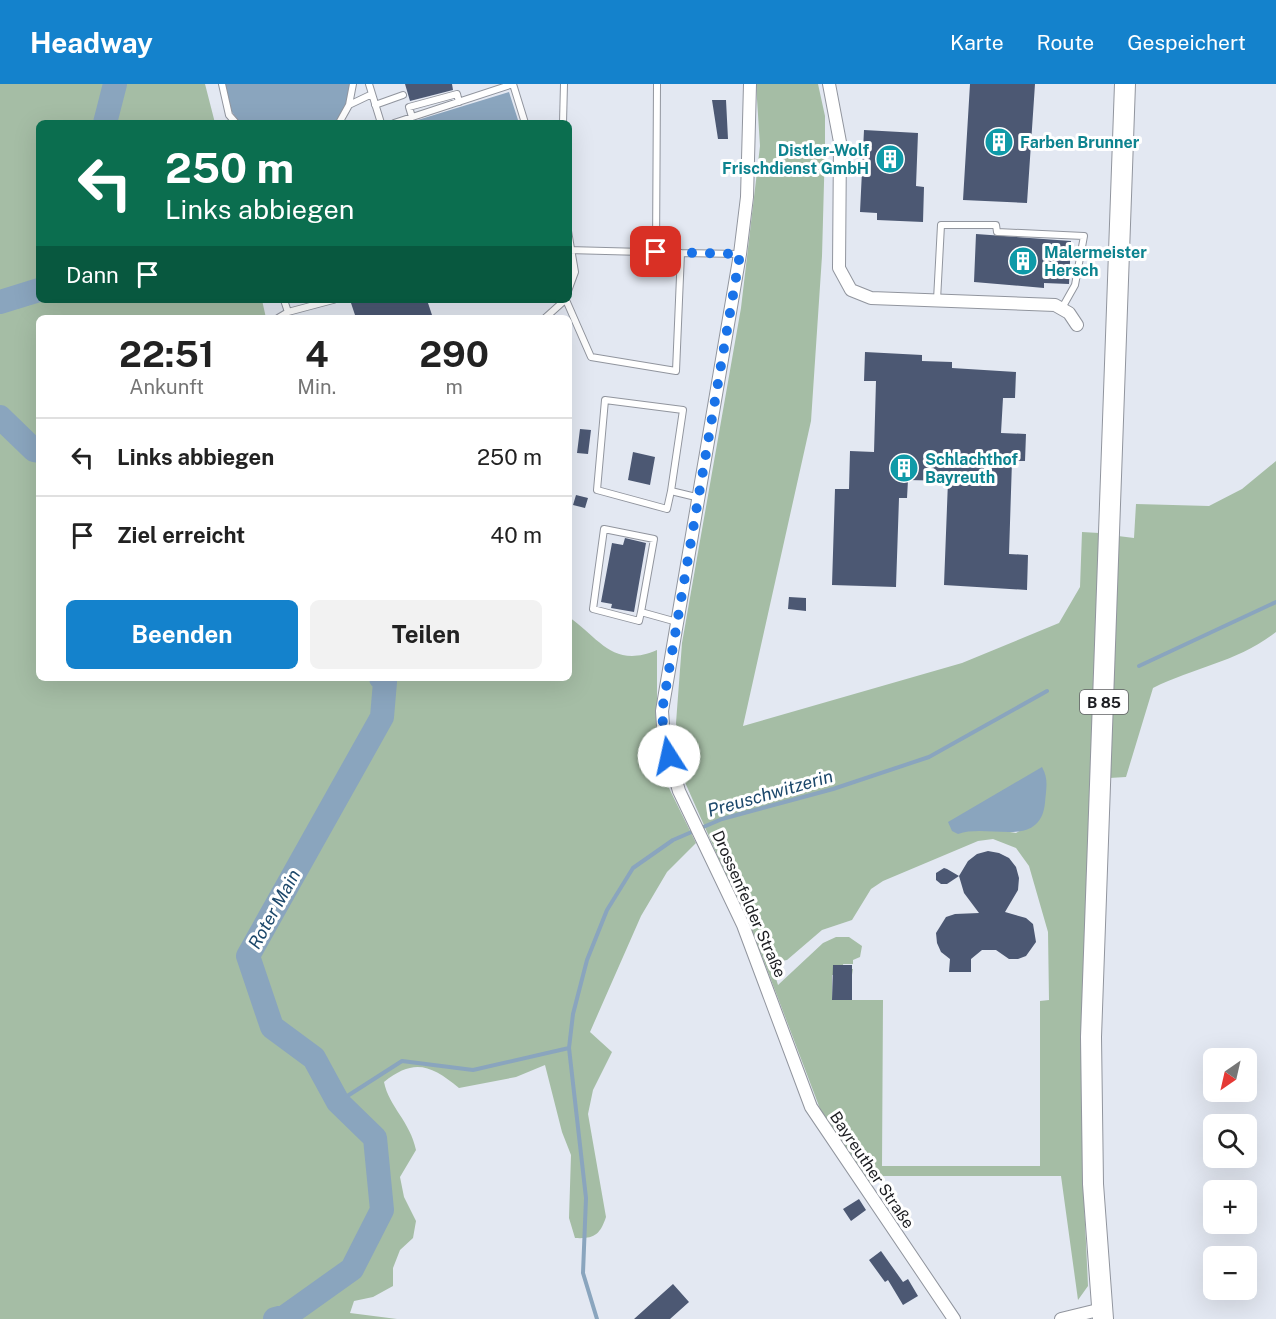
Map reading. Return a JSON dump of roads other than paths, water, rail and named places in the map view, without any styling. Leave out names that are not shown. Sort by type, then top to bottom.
[{"type":"main road","name":"B 85","points":[[1102,1314],[1093,1184],[1091,1037],[1125,84]]},
{"type":"street","name":"Drossenfelder Straße","points":[[750,84],[747,197],[740,254],[701,498],[662,711],[664,739],[682,799],[743,925],[768,987],[782,1030]]},
{"type":"street","points":[[829,84],[840,142],[839,268],[851,291],[862,297],[1054,305],[1062,308],[1074,318],[1077,325]]},
{"type":"street","name":"Bayreuther Straße","points":[[782,1030],[798,1077],[819,1124],[954,1319]]},
{"type":"street","points":[[1061,1319],[1102,1314]]},
{"type":"lane","points":[[222,84],[222,93],[230,120]]},
{"type":"lane","points":[[341,120],[349,105],[353,84]]},
{"type":"lane","points":[[369,84],[378,120]]},
{"type":"lane","points":[[403,120],[459,102],[492,87],[514,84],[524,120]]},
{"type":"lane","points":[[564,84],[564,120]]},
{"type":"lane","points":[[656,252],[657,84]]},
{"type":"lane","points":[[349,105],[372,94]]},
{"type":"lane","points":[[375,105],[403,95]]},
{"type":"lane","points":[[229,115],[233,120]]},
{"type":"lane","points":[[937,301],[941,225],[996,225],[998,232],[1084,236],[1075,285],[1062,308]]},
{"type":"lane","points":[[572,249],[740,254]]},
{"type":"lane","points":[[567,303],[591,357],[676,371],[681,253]]},
{"type":"lane","points":[[572,258],[575,272],[572,280]]},
{"type":"lane","points":[[285,303],[288,312]]},
{"type":"lane","points":[[283,315],[322,303]]},
{"type":"lane","points":[[548,315],[562,303]]},
{"type":"lane","points":[[605,400],[683,410],[670,491],[667,509],[597,490],[605,400]]},
{"type":"lane","points":[[670,491],[701,498]]},
{"type":"lane","points":[[604,529],[654,538],[642,612],[639,621],[593,609],[604,529]]},
{"type":"lane","points":[[642,612],[678,622]]},
{"type":"water","points":[[225,84],[350,84],[346,104],[337,120],[238,120],[232,112]]},
{"type":"water","points":[[509,92],[518,120],[418,120]]},
{"type":"water","points":[[1042,767],[1046,780],[1045,803],[1041,817],[1034,826],[1023,831],[1011,832],[970,831],[958,834],[952,831],[948,822]]},
{"type":"waterway","name":"Roter Main","points":[[106,120],[115,84]]},
{"type":"waterway","name":"Roter Main","points":[[0,302],[36,291]]},
{"type":"waterway","name":"Roter Main","points":[[0,417],[36,450]]},
{"type":"waterway","name":"Preuschwitzerin","points":[[1139,666],[1276,602]]},
{"type":"waterway","name":"Roter Main","points":[[275,1319],[286,1316],[352,1269],[382,1210],[375,1138],[338,1102],[314,1058],[272,1027],[248,956],[382,717],[384,681]]},
{"type":"waterway","name":"Preuschwitzerin","points":[[597,1319],[583,1273],[586,1198],[569,1048],[573,1014],[587,960],[607,910],[633,868],[673,840],[722,819],[833,789],[929,757],[1047,691]]},
{"type":"waterway","points":[[338,1102],[402,1061],[473,1070],[569,1048]]},
{"type":"place","name":"Farben Brunner","points":[[999,142]]},
{"type":"place","name":"Distler-Wolf Frischdienst GmbH","points":[[890,159]]},
{"type":"place","name":"Malermeister Hersch","points":[[1023,261]]},
{"type":"place","name":"Schlachthof Bayreuth","points":[[904,468]]}]
